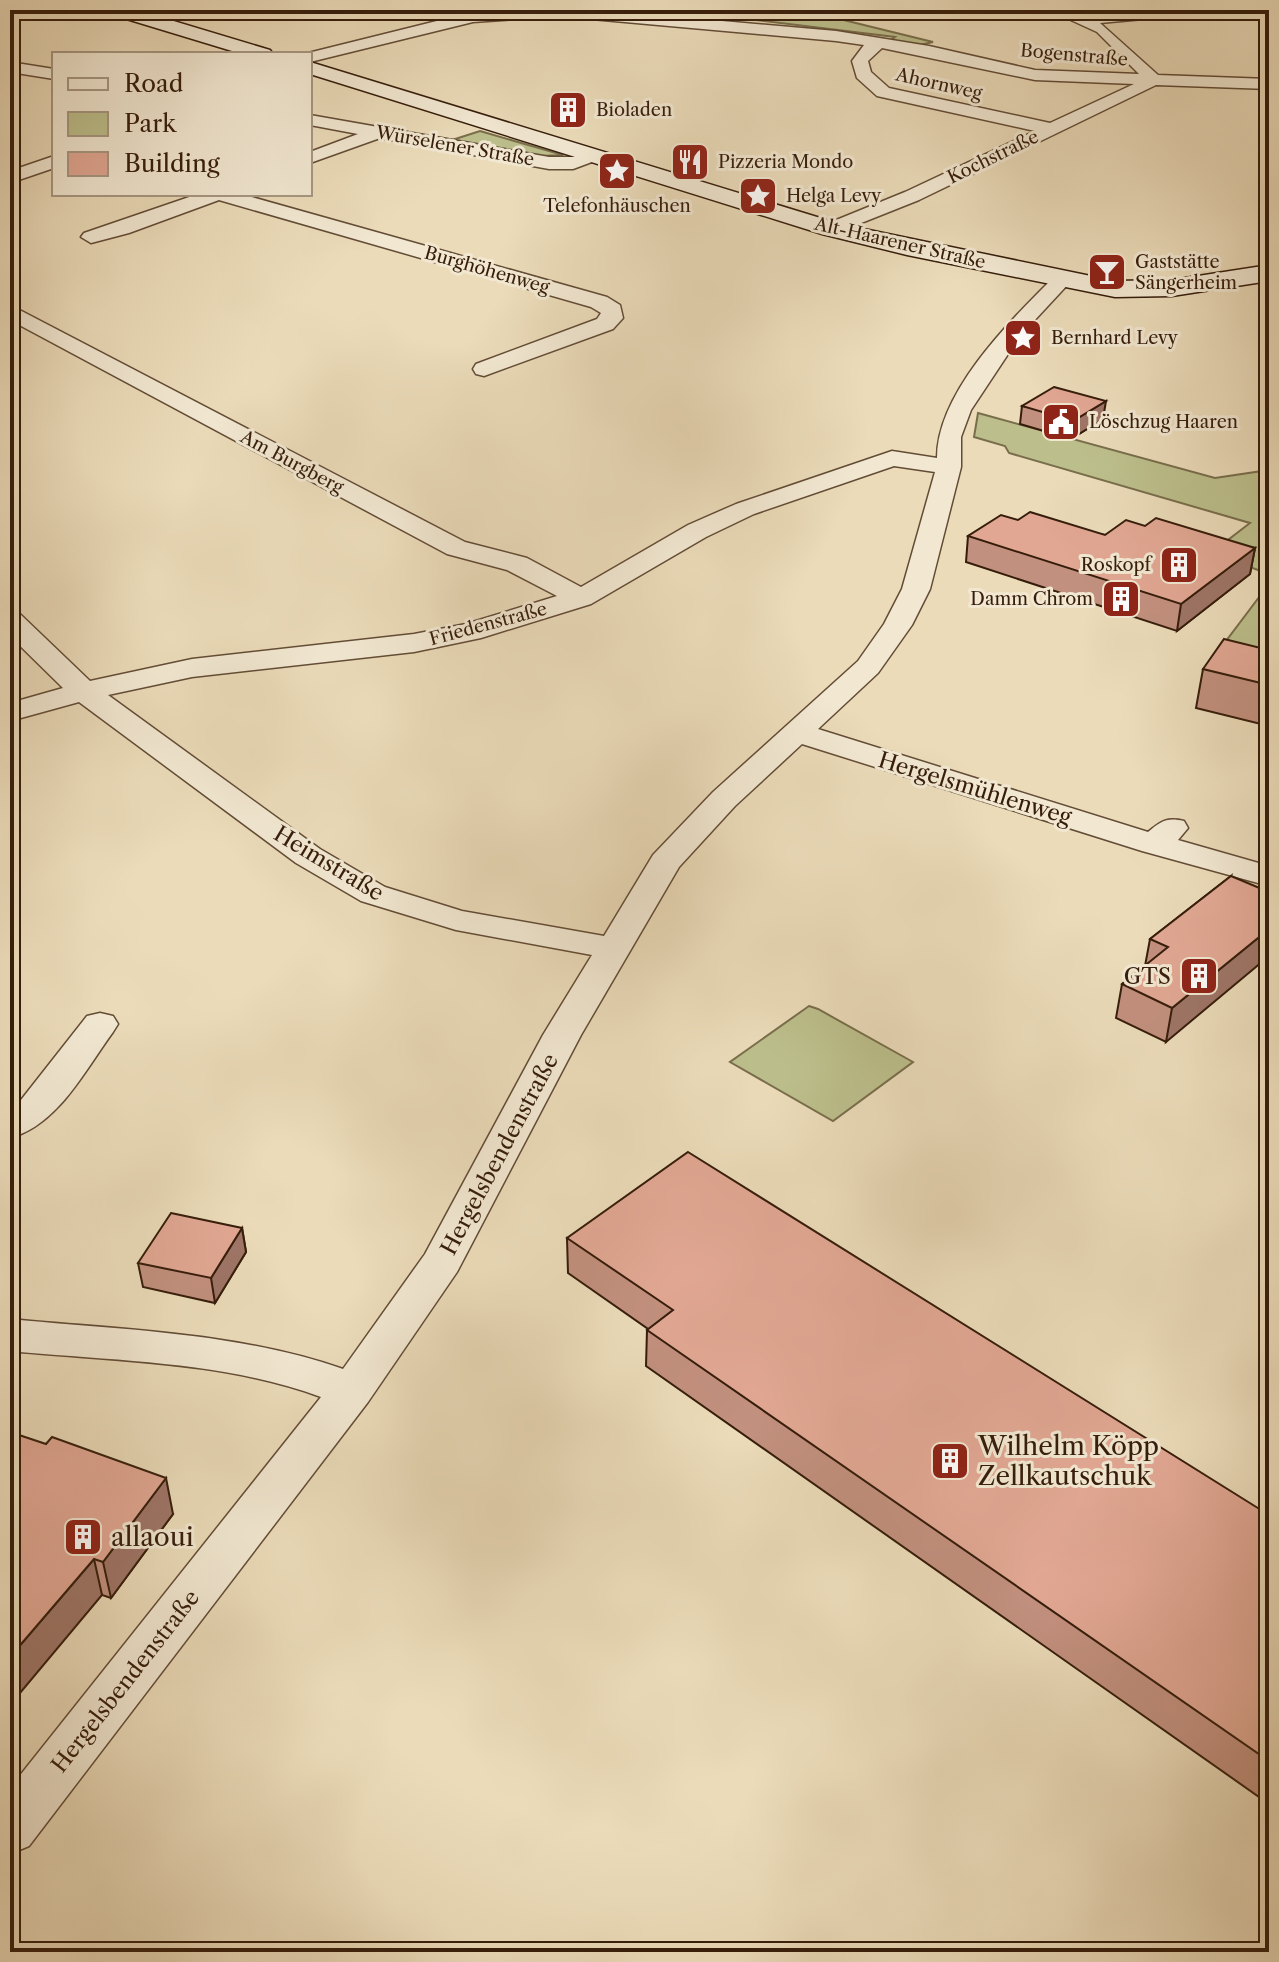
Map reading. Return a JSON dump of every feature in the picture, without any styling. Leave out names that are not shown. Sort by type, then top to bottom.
[{"type":"main road","points":[[117,10],[256,52]]},
{"type":"main road","name":"Alt-Haarener Straße","points":[[312,69],[831,229],[1062,280],[1106,288],[1148,290],[1268,274]]},
{"type":"street","points":[[1057,10],[1102,29],[1154,80]]},
{"type":"street","points":[[1081,20],[1187,10]]},
{"type":"street","name":"Bogenstraße","points":[[312,56],[454,21],[514,11],[558,11],[883,35],[929,51],[1035,75],[1269,84]]},
{"type":"street","name":"Ahornweg","points":[[883,35],[860,61],[863,74],[887,94],[1052,129]]},
{"type":"street","points":[[14,69],[52,74]]},
{"type":"street","name":"Kochstraße","points":[[831,229],[912,196],[1154,80]]},
{"type":"street","name":"Würselener Straße","points":[[312,120],[549,163],[573,163],[599,156]]},
{"type":"street","points":[[312,157],[378,132]]},
{"type":"street","points":[[10,177],[52,163]]},
{"type":"street","points":[[91,237],[213,196]]},
{"type":"street","name":"Burghöhenweg","points":[[225,196],[599,302],[612,310],[612,318],[605,324],[484,369]]},
{"type":"street","name":"Friedenstraße","points":[[10,712],[84,691],[192,668],[450,637],[581,598],[697,531],[745,509],[892,458],[949,467],[949,437],[959,410],[1012,332],[1062,280]]},
{"type":"street","name":"Am Burgberg","points":[[10,311],[456,548],[517,564],[581,598]]},
{"type":"street","name":"Friedenstraße","points":[[892,458],[894,452],[959,410]]},
{"type":"street","name":"Hergelsbendenstraße","points":[[10,1829],[352,1390],[442,1262],[562,1035],[665,862],[724,799],[868,667],[898,625],[916,589],[949,467]]},
{"type":"street","name":"Heimstraße","points":[[10,620],[84,691],[308,856],[373,894],[456,920],[613,948]]},
{"type":"street","name":"Hergelsmühlenweg","points":[[796,732],[1164,836],[1269,876]]},
{"type":"street","points":[[10,1125],[35,1109],[100,1024]]},
{"type":"street","points":[[10,1335],[196,1353],[290,1368],[352,1390]]},
{"type":"green space","points":[[753,10],[803,10],[933,42],[920,45],[891,40],[895,37],[747,19]]},
{"type":"green space","points":[[480,131],[563,155],[541,156],[452,140]]},
{"type":"green space","points":[[978,413],[1215,478],[1269,470],[1269,574],[1211,553],[1250,523],[1009,453],[1005,446],[974,437]]},
{"type":"green space","points":[[1269,584],[1269,664],[1220,649]]},
{"type":"green space","points":[[809,1006],[913,1062],[833,1121],[730,1062]]},
{"type":"building","points":[[1054,387],[1106,401],[1073,421],[1022,406]]},
{"type":"building","points":[[1030,512],[1105,535],[1126,520],[1145,526],[1156,518],[1255,548],[1181,604],[968,536],[1001,515],[1018,520]]},
{"type":"building","points":[[1224,639],[1269,650],[1269,685],[1203,669]]},
{"type":"building","points":[[1231,876],[1269,892],[1269,929],[1172,1008],[1122,984],[1168,947],[1150,939]]},
{"type":"building","name":"Wilhelm Köpp Zellkautschuk","points":[[688,1152],[1269,1515],[1269,1761],[647,1330],[673,1310],[567,1238]]},
{"type":"building","points":[[171,1213],[242,1228],[211,1278],[138,1263]]},
{"type":"building","points":[[10,1432],[46,1444],[52,1437],[166,1478],[103,1562],[94,1559],[10,1657]]},
{"type":"place","name":"Bioladen","points":[[568,110]]},
{"type":"place","name":"Pizzeria Mondo","points":[[690,162]]},
{"type":"place","name":"Telefonhäuschen","points":[[617,171]]},
{"type":"place","name":"Helga Levy","points":[[758,196]]},
{"type":"place","name":"Gaststätte Sängerheim","points":[[1107,272]]},
{"type":"place","name":"Bernhard Levy","points":[[1023,338]]},
{"type":"place","name":"Löschzug Haaren","points":[[1061,422]]},
{"type":"place","name":"Roskopf","points":[[1179,565]]},
{"type":"place","name":"Damm Chrom","points":[[1121,599]]},
{"type":"place","name":"GTS","points":[[1199,976]]},
{"type":"place","name":"Wilhelm Köpp Zellkautschuk","points":[[950,1461]]},
{"type":"place","name":"allaoui","points":[[83,1537]]}]
